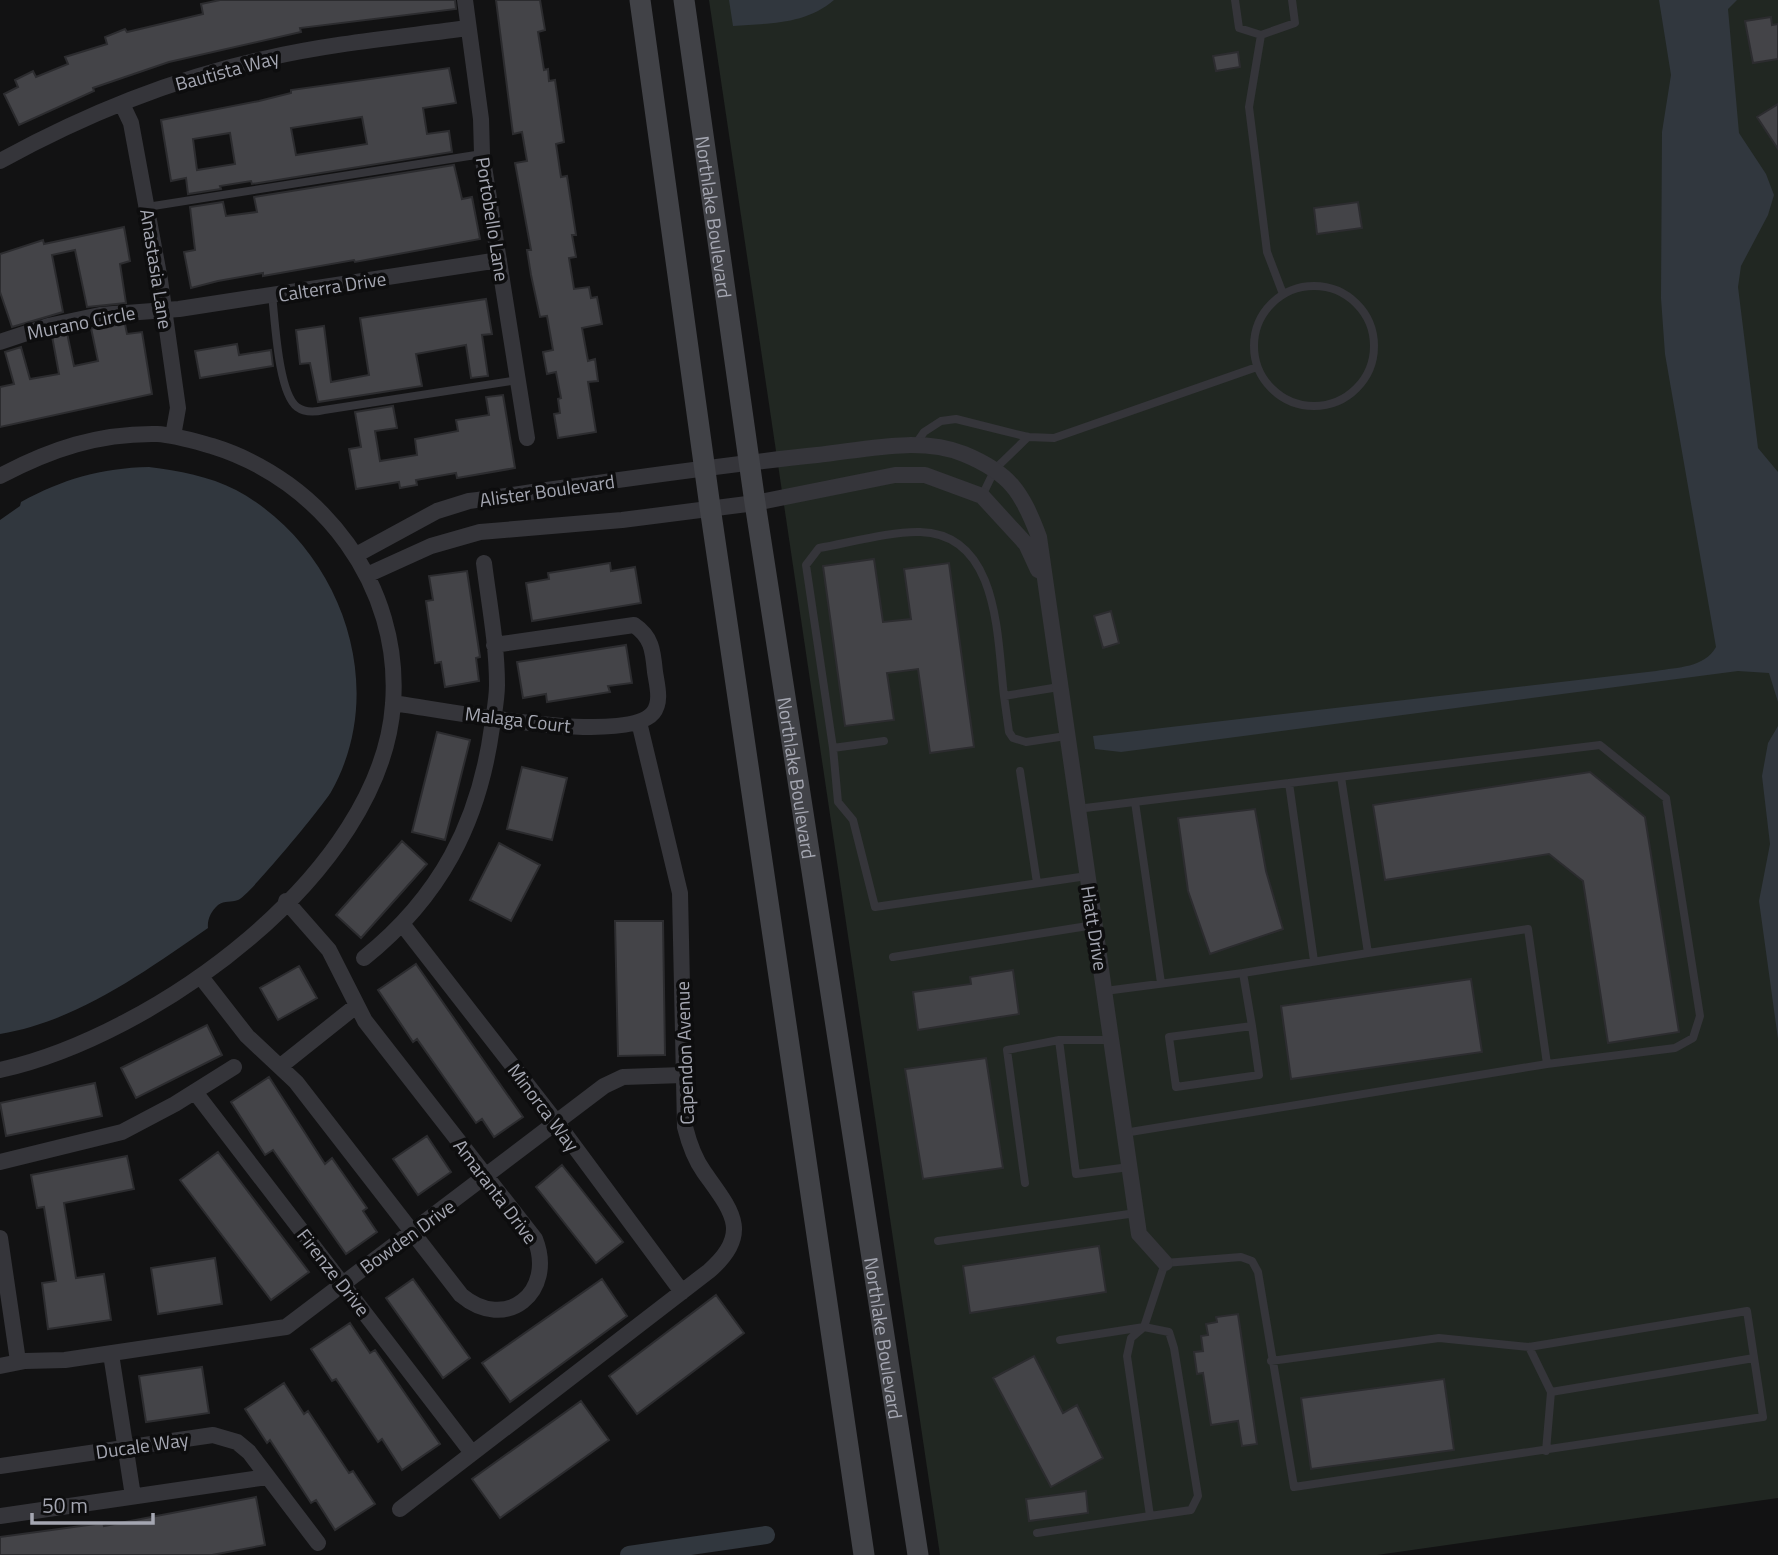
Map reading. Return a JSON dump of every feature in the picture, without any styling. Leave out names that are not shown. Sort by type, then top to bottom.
[{"type":"main road","points":[[640,0],[710,507],[864,1555]]},
{"type":"main road","name":"Northlake Boulevard","points":[[684,0],[755,503],[918,1555]]},
{"type":"street","name":"Portobello Lane","points":[[465,0],[482,154],[527,438]]},
{"type":"street","name":"Bautista Way","points":[[0,161],[164,87],[269,57],[468,28]]},
{"type":"street","name":"Anastasia Lane","points":[[122,104],[131,122],[164,310],[178,408],[173,436]]},
{"type":"street","name":"Calterra Drive","points":[[164,310],[499,260]]},
{"type":"street","name":"Murano Circle","points":[[0,342],[74,320],[164,310]]},
{"type":"street","points":[[0,476],[42,454],[77,443],[137,435],[173,436],[234,454],[293,486],[331,522],[362,564],[387,630],[393,703],[384,754],[365,800],[331,853],[286,901],[201,977],[122,1025],[63,1052],[0,1070]]},
{"type":"street","name":"Hiatt Drive","points":[[749,462],[915,445],[962,453],[995,469],[1010,480],[1027,505],[1039,537],[1139,1234],[1165,1263]]},
{"type":"street","name":"Alister Boulevard","points":[[362,564],[452,505],[749,462]]},
{"type":"street","name":"Hiatt Drive","points":[[755,503],[895,475],[925,475],[982,496],[1026,544],[1044,583]]},
{"type":"street","name":"Alister Boulevard","points":[[362,564],[480,532],[622,520],[755,503]]},
{"type":"street","points":[[364,958],[403,925],[428,895],[458,845],[480,788],[497,688],[484,563]]},
{"type":"street","points":[[494,645],[634,625],[650,641],[658,694],[655,710],[639,722]]},
{"type":"street","name":"Malaga Court","points":[[393,703],[555,727],[599,727],[639,722]]},
{"type":"street","name":"Capendon Avenue","points":[[400,1509],[682,1292],[721,1261],[729,1250],[735,1229],[730,1207],[704,1172],[688,1141],[683,1110],[680,893],[639,722]]},
{"type":"street","name":"Amaranta Drive","points":[[201,977],[247,1036],[282,1065],[472,1304],[491,1310],[512,1308],[520,1303],[539,1278],[539,1248],[356,1006],[329,950],[286,901]]},
{"type":"street","name":"Minorca Way","points":[[403,925],[557,1123],[682,1292]]},
{"type":"street","points":[[282,1065],[356,1006]]},
{"type":"street","points":[[0,1162],[122,1132],[234,1067]]},
{"type":"street","name":"Bowden Drive","points":[[0,1366],[111,1354],[286,1327],[613,1080],[636,1075],[683,1075]]},
{"type":"street","name":"Firenze Drive","points":[[195,1092],[472,1453]]},
{"type":"street","points":[[0,1238],[18,1362]]},
{"type":"street","points":[[111,1354],[133,1496]]},
{"type":"street","name":"Ducale Way","points":[[0,1466],[213,1435],[224,1436],[237,1442],[248,1452],[318,1543]]},
{"type":"street","points":[[0,1516],[267,1477]]},
{"type":"lane","points":[[1235,0],[1239,28],[1261,35],[1295,23],[1292,0]]},
{"type":"lane","points":[[1261,35],[1249,107],[1267,252],[1283,294]]},
{"type":"lane","points":[[147,207],[482,154]]},
{"type":"lane","points":[[1314,286],[1333,289],[1354,302],[1369,324],[1373,338],[1371,363],[1361,383],[1344,398],[1330,404],[1310,407],[1281,397],[1263,379],[1257,367],[1255,334],[1263,314],[1283,294],[1314,286]]},
{"type":"lane","points":[[272,295],[286,390],[296,407],[304,410],[324,411],[518,380]]},
{"type":"lane","points":[[915,445],[924,432],[940,421],[956,419],[1028,437],[1054,438],[1257,367]]},
{"type":"lane","points":[[982,496],[995,469],[1028,437]]},
{"type":"lane","points":[[1066,736],[1026,742],[1013,738],[1009,732],[990,587],[965,550],[942,536],[919,532],[819,548],[806,565],[833,748],[838,802],[853,820],[874,907],[1087,876]]},
{"type":"lane","points":[[1004,696],[1059,687]]},
{"type":"lane","points":[[833,748],[884,741]]},
{"type":"lane","points":[[1077,809],[1600,745],[1666,798],[1700,1016],[1693,1038],[1675,1048],[1547,1065],[1124,1133]]},
{"type":"lane","points":[[1020,772],[1037,883]]},
{"type":"lane","points":[[1341,777],[1368,953]]},
{"type":"lane","points":[[1289,783],[1314,961]]},
{"type":"lane","points":[[1135,802],[1161,984]]},
{"type":"lane","points":[[893,957],[1094,925]]},
{"type":"lane","points":[[1105,991],[1243,973],[1528,929],[1547,1065]]},
{"type":"lane","points":[[1243,973],[1252,1026],[1259,1076],[1176,1087],[1168,1037],[1252,1026]]},
{"type":"lane","points":[[1025,1183],[1007,1050],[1059,1040],[1111,1040]]},
{"type":"lane","points":[[1059,1040],[1076,1174],[1129,1167]]},
{"type":"lane","points":[[938,1241],[1136,1213]]},
{"type":"lane","points":[[1150,1516],[1127,1356],[1131,1338],[1144,1327],[1165,1263],[1241,1257],[1252,1261],[1258,1272],[1271,1361],[1294,1487],[1763,1417],[1747,1311],[1529,1347],[1440,1338],[1271,1361]]},
{"type":"lane","points":[[1037,1533],[1191,1510],[1198,1496],[1174,1348],[1168,1332],[1144,1327],[1060,1340]]},
{"type":"lane","points":[[1529,1347],[1551,1392],[1546,1451]]},
{"type":"lane","points":[[1551,1392],[1754,1358]]},
{"type":"shaded area","points":[[709,0],[1778,0],[1778,1498],[1377,1555],[940,1555]]},
{"type":"shaded area","points":[[729,0],[834,0],[799,18],[733,26]]},
{"type":"shaded area","points":[[1659,0],[1737,0],[1728,9],[1739,133],[1766,174],[1774,195],[1768,215],[1741,266],[1738,287],[1758,448],[1778,472],[1778,702],[1769,673],[1738,671],[1121,752],[1095,749],[1093,736],[1656,671],[1698,663],[1711,654],[1716,647],[1665,354],[1661,298],[1662,132],[1671,75]]},
{"type":"shaded area","points":[[149,467],[183,472],[236,490],[272,515],[303,546],[328,582],[345,622],[355,665],[356,708],[348,751],[331,792],[314,814],[245,895],[216,907],[211,913],[208,928],[109,993],[56,1018],[29,1028],[0,1034],[0,520],[20,506],[21,502],[67,481],[98,472]]},
{"type":"shaded area","points":[[1778,726],[1778,1039],[1759,901],[1770,844],[1762,776],[1768,743]]},
{"type":"building","points":[[220,0],[455,0],[456,9],[300,28],[301,32],[169,62],[93,88],[94,91],[19,125],[4,94],[18,87],[15,80],[33,71],[36,77],[68,64],[65,57],[107,44],[105,37],[125,29],[127,32],[203,14],[201,4]]},
{"type":"building","points":[[496,0],[540,0],[545,30],[538,32],[544,70],[548,69],[549,81],[555,80],[564,142],[556,144],[561,177],[567,176],[576,235],[572,235],[576,257],[569,258],[574,289],[589,287],[591,298],[597,297],[602,324],[582,328],[588,361],[595,359],[598,381],[588,382],[596,432],[558,438],[554,414],[560,413],[558,399],[561,398],[556,372],[547,374],[543,352],[553,350],[547,316],[540,317],[531,275],[527,250],[531,250],[515,163],[527,161],[522,132],[513,134]]},
{"type":"building","points":[[1771,17],[1772,25],[1778,24],[1778,59],[1753,63],[1745,21]]},
{"type":"building","points":[[1238,52],[1240,67],[1216,71],[1213,56]]},
{"type":"building","points":[[449,68],[456,103],[423,108],[427,134],[449,131],[452,152],[252,184],[251,181],[188,194],[186,178],[171,181],[161,120],[259,101],[291,93],[291,90]],"holes":[[[362,117],[367,144],[296,155],[291,128]],[[230,133],[235,164],[197,170],[193,139]]]},
{"type":"building","points":[[1778,104],[1778,149],[1757,117]]},
{"type":"building","points":[[454,165],[462,199],[472,197],[480,239],[355,262],[354,260],[263,276],[263,273],[191,288],[184,252],[195,250],[190,207],[223,202],[226,216],[257,212],[254,197]]},
{"type":"building","points":[[1358,202],[1362,228],[1317,234],[1314,208]]},
{"type":"building","points":[[124,227],[130,261],[120,264],[126,303],[87,307],[75,250],[52,255],[63,312],[12,327],[0,292],[0,254],[43,240],[44,244]]},
{"type":"building","points":[[486,299],[492,334],[482,335],[488,376],[471,378],[466,345],[416,354],[422,386],[318,402],[310,363],[300,364],[296,330],[324,326],[331,382],[369,375],[360,318]]},
{"type":"building","points":[[125,324],[127,334],[142,332],[152,394],[0,427],[0,387],[14,384],[5,352],[21,347],[30,379],[59,374],[52,336],[67,333],[74,366],[98,361],[91,328]]},
{"type":"building","points":[[237,344],[239,355],[271,350],[273,366],[200,378],[195,351]]},
{"type":"building","points":[[503,395],[515,468],[457,478],[456,473],[416,480],[417,485],[400,488],[399,482],[356,489],[349,449],[361,447],[355,412],[393,406],[397,428],[375,431],[380,461],[417,455],[415,439],[458,431],[456,420],[489,415],[486,397]]},
{"type":"building","points":[[874,559],[883,622],[911,619],[904,569],[949,563],[974,747],[930,753],[918,669],[887,673],[894,720],[845,726],[823,566]]},
{"type":"building","points":[[610,563],[611,571],[635,567],[641,603],[532,621],[526,583],[549,579],[548,573]]},
{"type":"building","points":[[467,571],[480,657],[476,658],[479,681],[445,687],[441,662],[435,663],[426,601],[433,600],[429,576]]},
{"type":"building","points":[[1111,611],[1119,643],[1103,648],[1094,616]]},
{"type":"building","points":[[626,645],[632,683],[608,686],[610,692],[547,702],[546,694],[523,698],[517,662]]},
{"type":"building","points":[[437,732],[470,740],[445,840],[412,832]]},
{"type":"building","points":[[522,767],[567,778],[552,840],[507,829]]},
{"type":"building","points":[[1590,772],[1645,817],[1679,1032],[1608,1043],[1583,881],[1549,854],[1385,880],[1373,805]]},
{"type":"building","points":[[1255,809],[1266,871],[1283,929],[1210,954],[1188,891],[1178,818]]},
{"type":"building","points":[[402,841],[427,864],[361,938],[336,915]]},
{"type":"building","points":[[499,843],[540,865],[511,921],[470,900]]},
{"type":"building","points":[[615,921],[663,921],[665,1055],[618,1056]]},
{"type":"building","points":[[416,964],[523,1117],[494,1137],[482,1119],[476,1123],[417,1039],[413,1042],[378,990]]},
{"type":"building","points":[[299,966],[317,998],[278,1020],[260,988]]},
{"type":"building","points":[[1013,970],[1019,1014],[918,1030],[913,992],[971,984],[970,977]]},
{"type":"building","points":[[1471,979],[1482,1052],[1291,1079],[1281,1006]]},
{"type":"building","points":[[207,1025],[222,1055],[136,1098],[121,1068]]},
{"type":"building","points":[[986,1058],[1003,1168],[923,1179],[905,1069]]},
{"type":"building","points":[[269,1077],[325,1164],[332,1158],[367,1208],[363,1211],[377,1232],[346,1254],[273,1150],[265,1155],[231,1102]]},
{"type":"building","points":[[95,1083],[102,1116],[6,1136],[0,1103]]},
{"type":"building","points":[[427,1136],[451,1172],[418,1195],[393,1159]]},
{"type":"building","points":[[218,1152],[309,1272],[271,1300],[180,1180]]},
{"type":"building","points":[[127,1156],[134,1189],[64,1203],[76,1278],[104,1274],[111,1320],[48,1329],[42,1283],[56,1281],[44,1207],[37,1208],[31,1175]]},
{"type":"building","points":[[562,1165],[623,1242],[596,1263],[536,1187]]},
{"type":"building","points":[[1099,1246],[1106,1292],[970,1313],[963,1266]]},
{"type":"building","points":[[215,1258],[222,1304],[158,1314],[151,1268]]},
{"type":"building","points":[[413,1279],[470,1358],[443,1378],[386,1298]]},
{"type":"building","points":[[602,1279],[627,1316],[510,1402],[482,1363]]},
{"type":"building","points":[[716,1295],[744,1333],[637,1414],[609,1376]]},
{"type":"building","points":[[1238,1314],[1257,1444],[1242,1446],[1238,1421],[1211,1425],[1203,1373],[1197,1374],[1194,1352],[1203,1351],[1201,1336],[1208,1335],[1206,1324],[1217,1322],[1216,1317]]},
{"type":"building","points":[[350,1323],[370,1353],[375,1350],[440,1444],[402,1470],[382,1439],[378,1442],[336,1379],[332,1381],[311,1349]]},
{"type":"building","points":[[1034,1356],[1063,1413],[1077,1405],[1103,1458],[1051,1487],[993,1378]]},
{"type":"building","points":[[202,1367],[209,1413],[146,1422],[139,1376]]},
{"type":"building","points":[[1444,1379],[1454,1450],[1311,1469],[1301,1398]]},
{"type":"building","points":[[284,1383],[304,1414],[308,1411],[349,1473],[353,1471],[375,1504],[335,1530],[316,1500],[311,1503],[270,1440],[267,1443],[245,1409]]},
{"type":"building","points":[[581,1401],[609,1440],[500,1518],[472,1479]]},
{"type":"building","points":[[1086,1491],[1088,1513],[1029,1521],[1026,1499]]},
{"type":"building","points":[[256,1497],[265,1545],[212,1555],[0,1555],[0,1537],[103,1523],[104,1526]]},
{"type":"waterway","points":[[629,1555],[766,1535]]}]
